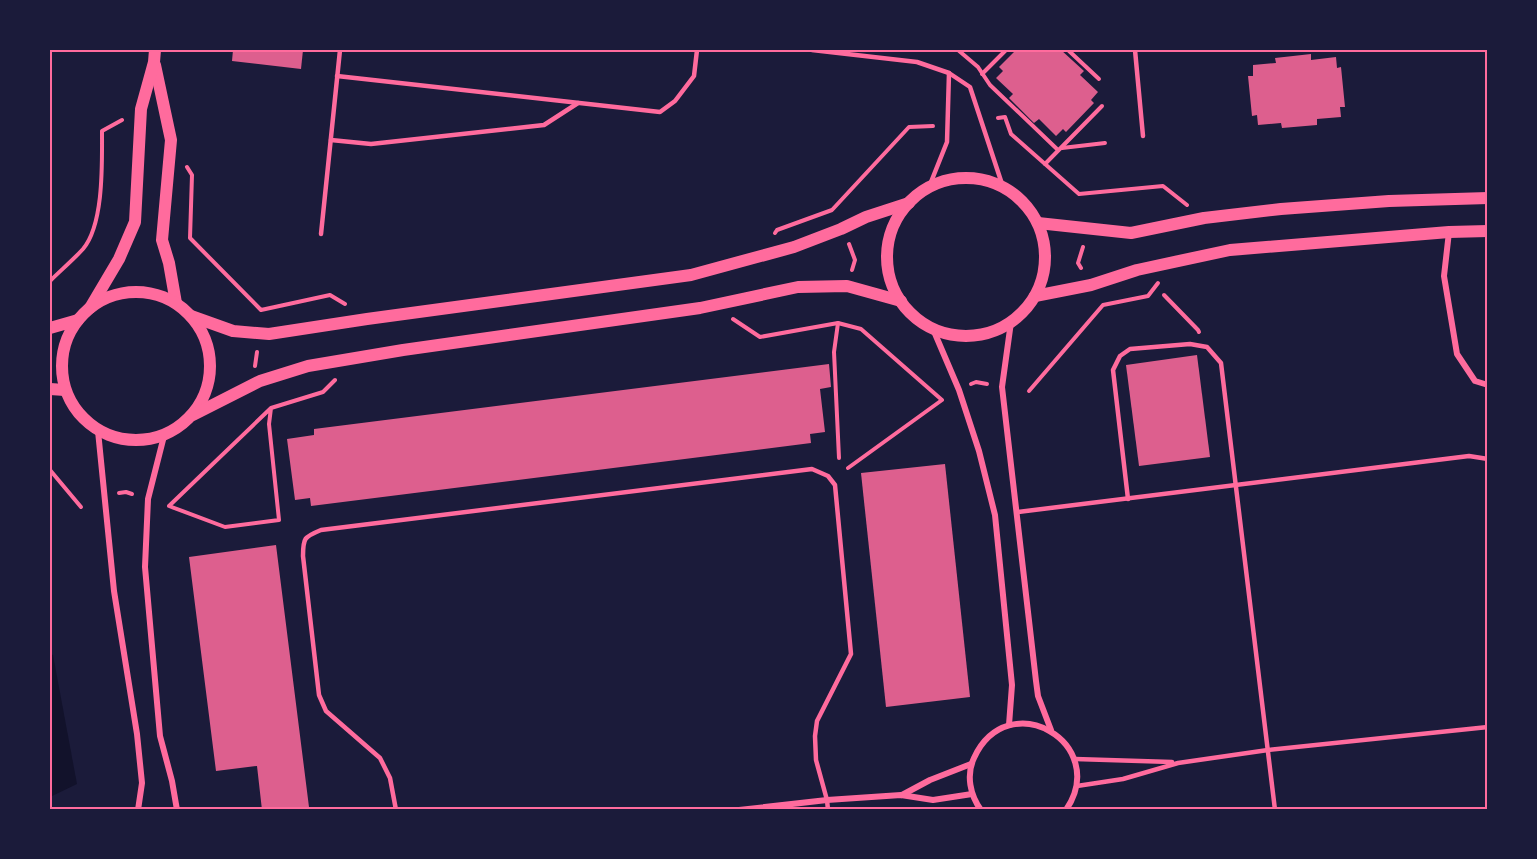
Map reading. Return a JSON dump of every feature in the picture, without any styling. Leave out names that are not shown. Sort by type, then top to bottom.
[{"type":"main road","points":[[155,56],[171,140],[162,240],[169,262],[176,303]]},
{"type":"main road","points":[[89,309],[119,259],[135,222],[141,109],[155,56]]},
{"type":"main road","points":[[953,179],[979,179],[1003,187],[1023,202],[1038,223],[1045,247],[1044,273],[1035,296],[1011,322],[993,332],[974,336],[953,335],[933,329],[915,317],[901,301],[890,277],[888,251],[894,225],[909,203],[929,187],[953,179]]},
{"type":"main road","points":[[1038,223],[1131,232],[1204,218],[1281,209],[1389,201],[1488,198]]},
{"type":"main road","points":[[191,316],[233,331],[269,334],[691,275],[794,247],[841,230],[866,217],[909,203]]},
{"type":"main road","points":[[1035,296],[1090,285],[1137,270],[1230,250],[1449,232],[1488,231]]},
{"type":"main road","points":[[193,416],[204,397],[210,376],[210,355],[204,334],[191,316],[176,303],[155,294],[132,292],[109,297],[89,309],[78,320],[66,341],[62,366],[65,390],[78,413],[98,431],[119,439],[142,441],[164,436],[179,428],[193,416],[260,381],[308,366],[403,350],[713,306],[798,287],[847,286],[901,301]]},
{"type":"main road","points":[[50,328],[78,320]]},
{"type":"main road","points":[[50,389],[65,390]]},
{"type":"street","points":[[1449,232],[1444,276],[1457,354],[1475,381],[1488,385]]},
{"type":"street","points":[[1011,322],[1002,387],[1038,696],[1051,730]]},
{"type":"street","points":[[933,329],[959,390],[979,451],[995,515],[1012,685],[1009,725]]},
{"type":"street","points":[[98,431],[114,591],[137,734],[141,783],[138,810]]},
{"type":"street","points":[[164,436],[148,499],[145,567],[160,736],[177,810]]},
{"type":"street","points":[[981,810],[972,794],[970,784],[971,764],[979,747],[992,733],[1009,725],[1023,723],[1051,730],[1065,742],[1075,759],[1077,786],[1066,810]]},
{"type":"street","points":[[901,795],[930,780],[971,764]]},
{"type":"street","points":[[739,810],[827,800],[901,795],[933,800],[972,794]]},
{"type":"lane","points":[[321,234],[340,50]]},
{"type":"lane","points":[[337,76],[660,112],[675,102],[694,76],[697,50]]},
{"type":"lane","points":[[812,50],[917,62],[949,73],[970,87],[1003,187]]},
{"type":"lane","points":[[1135,50],[1143,136]]},
{"type":"lane","points":[[929,187],[947,142],[949,73]]},
{"type":"lane","points":[[330,140],[371,144],[544,125],[578,103]]},
{"type":"lane","points":[[1128,499],[1113,370],[1120,356],[1130,349],[1190,344],[1207,348],[1221,363],[1275,810]]},
{"type":"lane","points":[[1018,512],[1469,456],[1488,459]]},
{"type":"lane","points":[[396,810],[390,778],[380,758],[326,711],[319,695],[303,556],[303,542],[308,535],[321,530],[812,470],[828,476],[835,486],[850,654],[817,721],[816,760],[828,810]]},
{"type":"lane","points":[[1077,786],[1123,779],[1178,763],[1268,750],[1488,726]]},
{"type":"lane","points":[[1075,759],[1178,763]]},
{"type":"path","points":[[958,50],[978,67],[990,85],[1060,149]]},
{"type":"path","points":[[982,74],[1006,50]]},
{"type":"path","points":[[1068,50],[1099,79]]},
{"type":"path","points":[[1045,164],[1102,106]]},
{"type":"path","points":[[998,118],[1005,117],[1011,134],[1079,194],[1163,186]]},
{"type":"path","points":[[777,230],[832,210],[909,127],[937,126]]},
{"type":"path","points":[[50,281],[84,248],[95,228],[101,177],[102,131]]},
{"type":"path","points":[[1060,149],[1105,143]]},
{"type":"path","points":[[192,175],[189,238],[261,310],[330,295]]},
{"type":"path","points":[[849,244],[855,260],[851,273]]},
{"type":"path","points":[[1083,247],[1078,263],[1085,274]]},
{"type":"path","points":[[1164,295],[1198,330],[1199,336]]},
{"type":"path","points":[[1029,392],[1103,305],[1148,296]]},
{"type":"path","points":[[713,306],[760,337],[838,323],[861,329],[942,400],[848,468]]},
{"type":"path","points":[[838,323],[834,352],[838,458]]},
{"type":"path","points":[[255,370],[254,361],[257,352]]},
{"type":"path","points":[[966,386],[976,382],[988,384]]},
{"type":"path","points":[[271,408],[269,424],[279,520],[225,527],[169,506],[271,408],[323,392]]},
{"type":"path","points":[[50,470],[81,507]]},
{"type":"path","points":[[118,493],[132,494]]},
{"type":"shaded area","points":[[50,654],[53,655],[77,784],[50,797]]},
{"type":"building","points":[[233,50],[303,50],[301,69],[232,61]]},
{"type":"building","points":[[1016,50],[1061,50],[1084,71],[1080,75],[1098,92],[1091,100],[1094,103],[1066,132],[1063,129],[1056,136],[1039,119],[1034,123],[1009,98],[1013,94],[996,78],[1003,71],[999,67]]},
{"type":"building","points":[[1311,54],[1311,60],[1336,57],[1337,68],[1341,67],[1345,107],[1340,107],[1341,117],[1317,119],[1317,125],[1282,128],[1281,123],[1258,125],[1257,115],[1252,116],[1248,76],[1253,76],[1253,65],[1276,63],[1275,58]]},
{"type":"building","points":[[1197,355],[1210,457],[1139,466],[1126,365]]},
{"type":"building","points":[[829,364],[831,387],[820,389],[825,432],[810,434],[811,443],[311,506],[310,498],[295,500],[287,439],[314,435],[314,429]]},
{"type":"building","points":[[945,464],[970,697],[886,707],[861,473]]},
{"type":"building","points":[[276,545],[309,807],[262,810],[257,766],[216,771],[189,557]]}]
